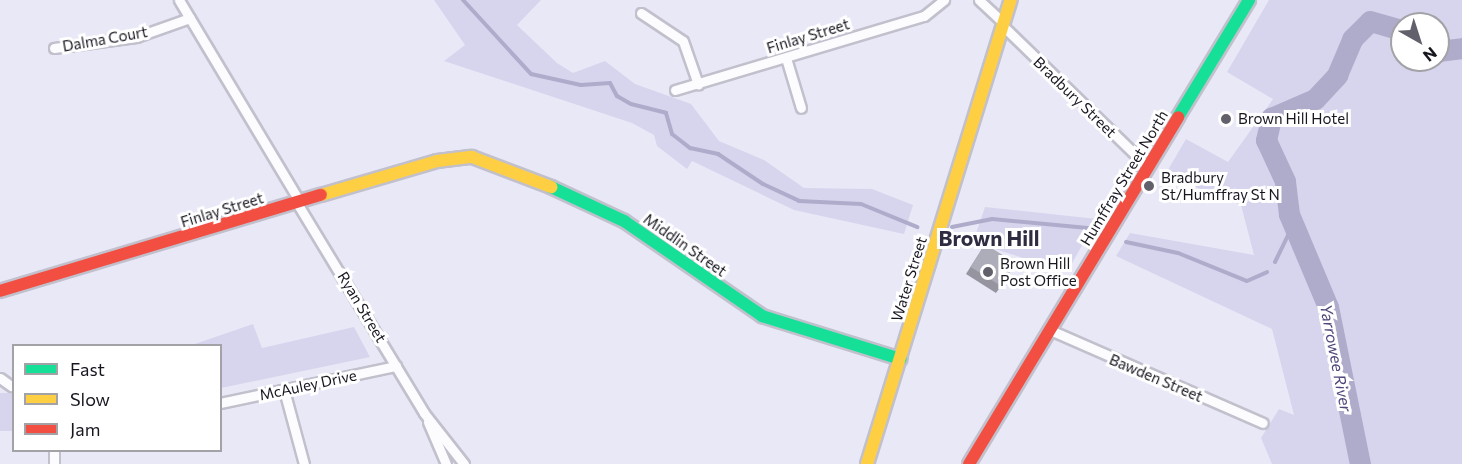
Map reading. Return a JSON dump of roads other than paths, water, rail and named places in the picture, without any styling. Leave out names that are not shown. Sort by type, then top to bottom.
[{"type":"street","name":"Ryan Street","points":[[179,0],[424,413],[464,464]]},
{"type":"street","name":"Finlay Street","points":[[675,90],[924,16],[944,0]]},
{"type":"street","name":"Bradbury Street","points":[[979,0],[1148,167]]},
{"type":"street","name":"Water Street","points":[[867,464],[1011,0]]},
{"type":"street","name":"Humffray Street North","points":[[969,464],[1249,0]]},
{"type":"street","points":[[641,13],[683,41],[698,84]]},
{"type":"street","name":"Dalma Court","points":[[54,48],[136,37],[190,18]]},
{"type":"street","points":[[786,58],[801,108]]},
{"type":"street","name":"Finlay Street","points":[[0,291],[452,158]]},
{"type":"street","name":"Middlin Street","points":[[452,158],[499,163],[600,209],[762,316],[901,359]]},
{"type":"street","name":"Bawden Street","points":[[1050,330],[1263,423]]},
{"type":"street","name":"McAuley Drive","points":[[222,403],[396,366]]},
{"type":"street","points":[[0,378],[11,386]]},
{"type":"street","points":[[284,390],[304,464]]},
{"type":"street","name":"Ryan Street","points":[[424,413],[446,464]]},
{"type":"waterway","points":[[463,0],[531,74],[581,85],[610,83],[617,96],[631,104],[666,113],[672,134],[690,148],[718,154],[763,184],[799,201],[861,204],[917,227]]},
{"type":"waterway","name":"Yarrowee River","points":[[1360,464],[1328,307],[1289,214],[1285,181],[1266,140],[1271,118],[1315,99],[1337,75],[1352,39],[1370,21],[1390,27]]},
{"type":"waterway","name":"Yarrowee River","points":[[1450,50],[1462,48]]},
{"type":"waterway","points":[[952,227],[992,219],[1099,229]]},
{"type":"waterway","points":[[1275,262],[1294,223]]},
{"type":"waterway","points":[[1126,242],[1178,253],[1247,281],[1267,272]]},
{"type":"place","name":"Brown Hill Hotel","points":[[1226,119]]},
{"type":"place","name":"Bradbury St/Humffray St N","points":[[1149,186]]},
{"type":"place","name":"Brown Hill Post Office","points":[[988,272]]},
{"type":"district","name":"Brown Hill","points":[[989,238]]}]
